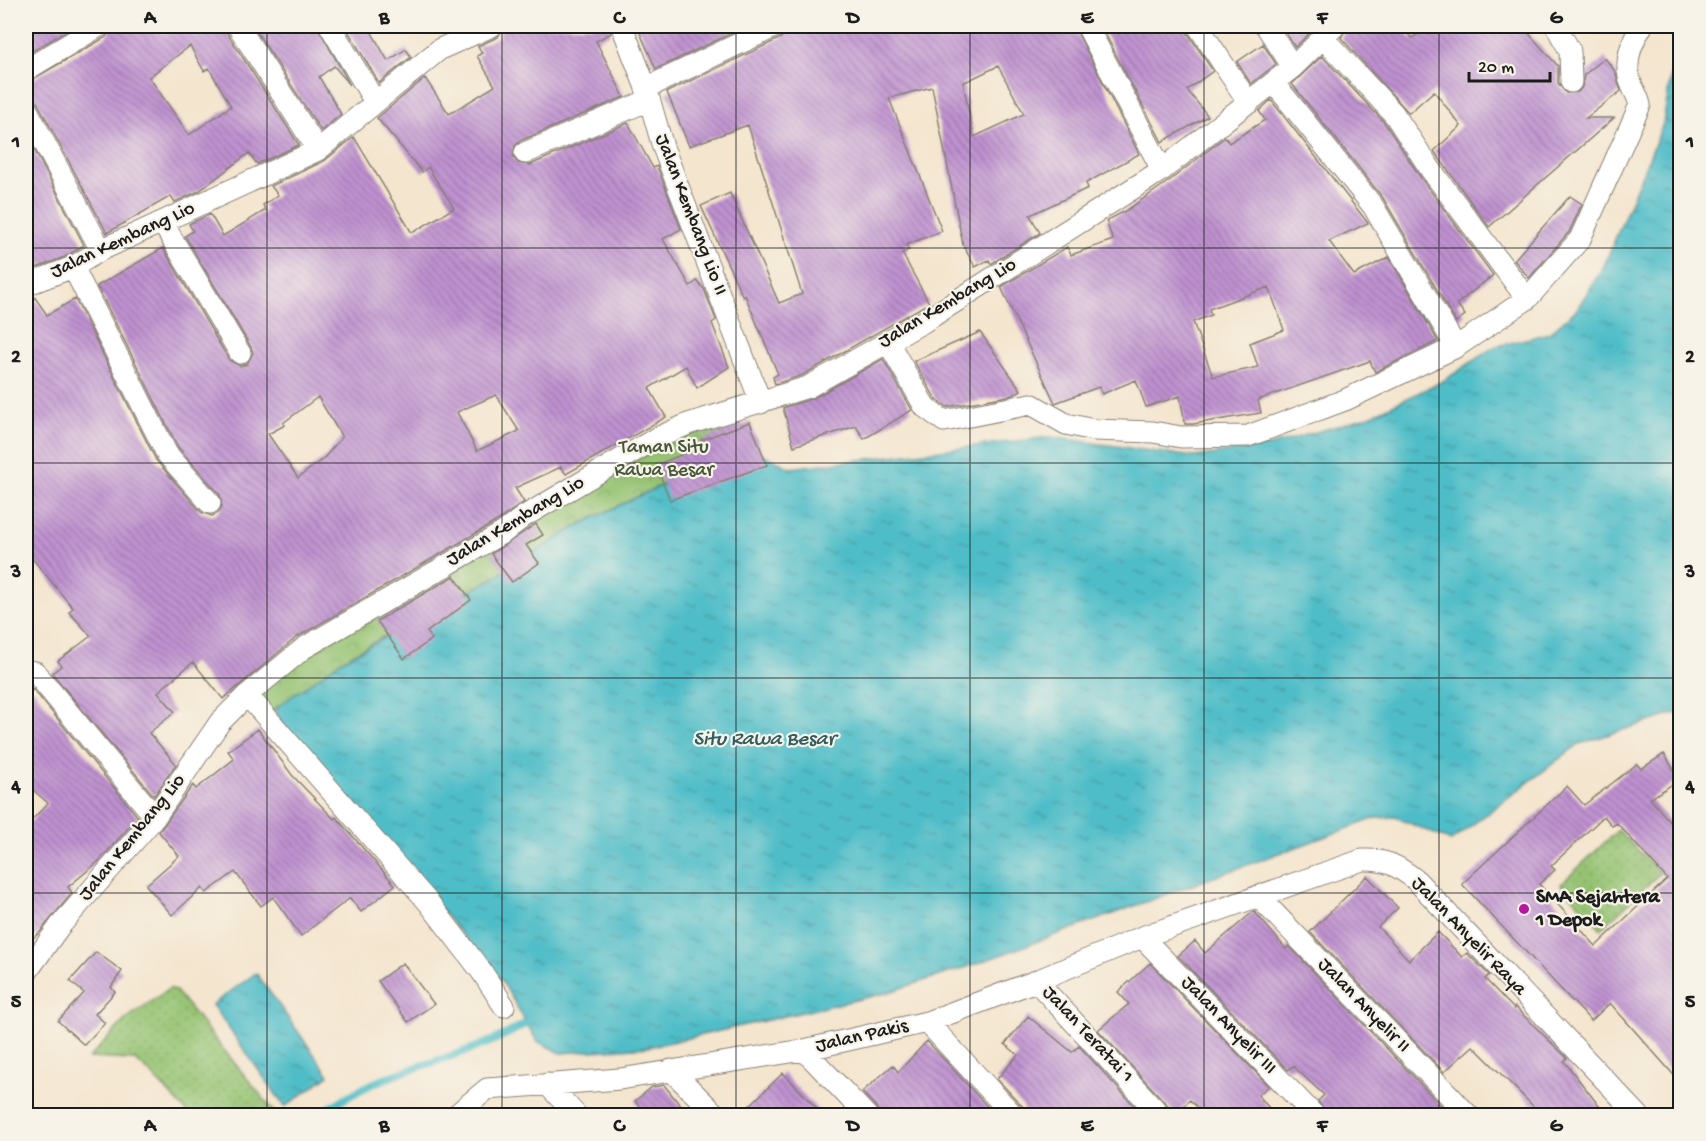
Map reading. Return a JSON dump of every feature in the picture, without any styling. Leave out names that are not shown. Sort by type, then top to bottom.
[{"type":"street","points":[[26,70],[99,26]]},
{"type":"street","points":[[238,26],[318,150]]},
{"type":"street","points":[[330,26],[375,102]]},
{"type":"street","name":"Jalan Kembang Lio","points":[[26,285],[74,267],[101,250],[318,150],[440,49],[492,26]]},
{"type":"street","name":"Jalan Kembang Lio II","points":[[622,26],[648,94],[666,156],[761,403]]},
{"type":"street","points":[[525,153],[648,94],[776,26]]},
{"type":"street","points":[[1088,26],[1162,170]]},
{"type":"street","points":[[1198,26],[1249,103]]},
{"type":"street","points":[[1266,26],[1293,67]]},
{"type":"street","points":[[1556,26],[1570,51],[1571,82]]},
{"type":"street","points":[[888,342],[926,407],[944,421],[1031,404],[1066,424],[1094,430],[1153,432],[1181,437],[1248,436],[1346,400],[1456,347],[1527,299],[1580,240],[1640,105],[1629,76],[1628,61],[1631,43],[1642,26]]},
{"type":"street","points":[[1329,32],[1394,114],[1431,170],[1527,299]]},
{"type":"street","name":"Jalan Kembang Lio","points":[[26,973],[59,927],[155,817],[220,722],[247,695],[304,648],[504,532],[523,517],[655,439],[688,424],[808,387],[888,342],[1162,170],[1274,83],[1329,32]]},
{"type":"street","points":[[1274,83],[1373,206],[1456,347]]},
{"type":"street","points":[[26,108],[101,250]]},
{"type":"street","points":[[162,222],[240,352]]},
{"type":"street","points":[[74,267],[166,454],[210,503]]},
{"type":"street","points":[[26,671],[35,672],[155,817]]},
{"type":"street","points":[[247,695],[429,903],[482,972],[504,1006]]},
{"type":"street","name":"Jalan Anyelir Raya","points":[[1258,896],[1362,860],[1385,860],[1398,867],[1416,880],[1639,1116]]},
{"type":"street","name":"Jalan Pakis","points":[[455,1116],[487,1089],[620,1079],[804,1050],[927,1022],[1036,981],[1142,937],[1258,896]]},
{"type":"street","name":"Jalan Anyelir II","points":[[1258,896],[1469,1116]]},
{"type":"street","name":"Jalan Anyelir III","points":[[1142,937],[1315,1116]]},
{"type":"street","name":"Jalan Teratai 1","points":[[1036,981],[1161,1116]]},
{"type":"street","points":[[927,1022],[1014,1116]]},
{"type":"street","points":[[804,1050],[867,1116]]},
{"type":"street","points":[[671,1071],[717,1116]]},
{"type":"street","points":[[547,1084],[577,1116]]},
{"type":"green space","name":"Taman Situ Rawa Besar","points":[[734,411],[745,445],[579,525],[494,578],[341,661],[266,716],[247,695],[523,517]]},
{"type":"green space","points":[[1618,830],[1660,873],[1601,929],[1561,884]]},
{"type":"green space","points":[[170,988],[176,991],[277,1115],[190,1115],[135,1060],[89,1058],[126,1019]]},
{"type":"water","name":"Situ Rawa Besar","points":[[1679,26],[1680,712],[1579,744],[1451,841],[1395,817],[1376,818],[970,966],[886,993],[649,1047],[561,1053],[537,1041],[502,981],[278,720],[276,708],[341,661],[494,578],[579,525],[745,445],[790,468],[1051,437],[1194,457],[1269,446],[1370,416],[1443,381],[1494,347],[1549,333],[1577,309],[1604,266],[1663,124]]},
{"type":"water","points":[[256,973],[329,1075],[285,1107],[212,1005]]},
{"type":"building","points":[[26,26],[75,26],[26,55]]},
{"type":"building","points":[[112,26],[225,26],[227,33],[299,145],[257,164],[249,153],[199,191],[175,202],[171,196],[107,233],[37,102],[26,95],[26,83],[106,37]],"holes":[[[190,46],[204,71],[209,68],[231,106],[189,135],[149,77]]]},
{"type":"building","points":[[253,26],[317,26],[350,85],[334,66],[319,77],[341,114],[321,131]]},
{"type":"building","points":[[345,26],[368,26],[388,61],[406,49],[411,57],[379,83]]},
{"type":"building","points":[[504,26],[609,26],[611,33],[596,41],[624,97],[520,141],[515,146],[513,157],[518,163],[530,165],[628,123],[653,168],[657,166],[681,229],[663,239],[690,286],[697,281],[704,289],[716,320],[712,323],[729,367],[697,388],[686,366],[649,388],[666,417],[566,474],[561,467],[515,488],[524,502],[497,521],[297,637],[223,699],[193,662],[158,692],[175,712],[149,733],[176,764],[154,796],[52,673],[61,666],[58,661],[91,636],[69,612],[73,608],[26,551],[26,298],[34,296],[47,315],[75,299],[156,460],[201,512],[212,516],[218,513],[222,507],[220,495],[178,447],[97,286],[163,248],[229,360],[240,366],[247,364],[253,353],[251,347],[185,236],[193,231],[189,224],[210,214],[223,236],[266,210],[263,205],[278,195],[271,186],[324,161],[354,137],[412,233],[454,208],[428,167],[422,172],[377,118],[425,78],[449,114],[495,86],[477,56],[482,53],[478,46],[498,37]],"holes":[[[496,395],[519,431],[477,451],[457,412]],[[318,397],[342,437],[324,458],[298,478],[268,434],[285,425],[283,423]]]},
{"type":"building","points":[[637,26],[747,26],[656,69]]},
{"type":"building","points":[[789,26],[1074,26],[1139,154],[1086,183],[1088,188],[1030,215],[1040,233],[991,264],[989,260],[975,267],[963,245],[932,87],[889,98],[942,231],[906,245],[909,250],[902,253],[929,303],[803,375],[775,384],[773,377],[778,374],[745,295],[743,297],[701,206],[730,193],[779,303],[802,294],[748,125],[689,146],[667,92],[781,38]],"holes":[[[998,66],[1024,114],[974,137],[963,83]]]},
{"type":"building","points":[[1101,26],[1183,26],[1213,71],[1187,90],[1208,116],[1162,142]]},
{"type":"building","points":[[1290,26],[1317,26],[1295,47],[1284,30]]},
{"type":"building","points":[[1347,26],[1398,26],[1412,38],[1430,26],[1522,26],[1558,66],[1558,83],[1566,93],[1578,92],[1582,87],[1584,75],[1605,58],[1615,71],[1621,91],[1586,118],[1614,118],[1489,227],[1434,151],[1461,126],[1434,91],[1409,113],[1341,38]]},
{"type":"building","points":[[1263,44],[1276,64],[1251,84],[1237,62]]},
{"type":"building","points":[[1322,56],[1384,122],[1421,178],[1493,275],[1457,304],[1465,315],[1456,322],[1383,198],[1292,84]]},
{"type":"building","points":[[1271,100],[1368,223],[1329,241],[1354,275],[1389,257],[1438,341],[1375,372],[1370,361],[1258,400],[1261,413],[1185,424],[1180,396],[1146,407],[1136,380],[1102,394],[1099,387],[1055,403],[1001,287],[1067,247],[1071,255],[1113,240],[1106,221],[1127,210],[1169,181],[1225,137],[1229,143],[1265,120],[1259,111]],"holes":[[[1269,287],[1284,330],[1250,343],[1258,367],[1213,377],[1193,322],[1211,315],[1209,309]]]},
{"type":"building","points":[[26,134],[84,245],[67,256],[26,272]]},
{"type":"building","points":[[1570,196],[1582,204],[1569,232],[1529,278],[1514,260]]},
{"type":"building","points":[[980,332],[1021,390],[1013,395],[947,407],[935,398],[914,361]]},
{"type":"building","points":[[883,359],[912,410],[864,439],[856,426],[794,446],[783,408],[814,398]]},
{"type":"building","points":[[750,422],[767,465],[670,500],[656,465],[703,446],[701,440]]},
{"type":"building","points":[[536,524],[543,535],[526,545],[539,563],[512,582],[491,554]]},
{"type":"building","points":[[454,576],[471,600],[427,632],[432,639],[404,659],[377,621]]},
{"type":"building","points":[[33,689],[138,817],[98,862],[68,887],[72,893],[40,932],[26,944],[26,826],[48,803],[26,784],[26,695]]},
{"type":"building","points":[[258,729],[292,775],[334,819],[336,817],[395,885],[361,912],[350,898],[301,936],[273,897],[261,906],[235,872],[206,893],[202,888],[172,915],[146,885],[179,856],[159,832],[193,785],[196,789],[234,759],[228,751]]},
{"type":"building","name":"SMA Sejahtera 1 Depok","points":[[1664,754],[1680,779],[1650,799],[1680,833],[1680,1082],[1610,1003],[1591,1021],[1462,884],[1567,786],[1584,805],[1637,764],[1641,769]],"holes":[[[1604,816],[1612,826],[1617,823],[1667,879],[1596,946],[1539,884],[1555,870],[1551,866]]]},
{"type":"building","points":[[1367,876],[1398,908],[1378,927],[1409,960],[1438,932],[1462,957],[1467,953],[1489,975],[1485,979],[1567,1058],[1564,1061],[1607,1116],[1543,1116],[1473,1046],[1444,1072],[1310,932]]},
{"type":"building","points":[[1254,911],[1286,949],[1289,946],[1451,1116],[1327,1116],[1318,1101],[1324,1095],[1293,1066],[1288,1070],[1178,956],[1195,941],[1205,953]]},
{"type":"building","points":[[96,952],[122,971],[111,987],[115,992],[95,1014],[105,1023],[84,1045],[58,1021],[84,993],[70,981]]},
{"type":"building","points":[[403,963],[434,1004],[408,1022],[378,981]]},
{"type":"building","points":[[1150,963],[1269,1086],[1258,1095],[1276,1116],[1206,1116],[1190,1100],[1176,1114],[1098,1030],[1129,1004],[1118,992]]},
{"type":"building","points":[[1028,1016],[1072,1052],[1079,1046],[1139,1111],[1135,1116],[1026,1116],[1023,1107],[997,1079],[1018,1055],[1005,1044]]},
{"type":"building","points":[[927,1041],[996,1116],[879,1116],[876,1107],[862,1092],[893,1065],[898,1072]]},
{"type":"building","points":[[783,1073],[824,1116],[739,1116]]},
{"type":"building","points":[[664,1085],[689,1116],[647,1116],[635,1101],[652,1087]]},
{"type":"waterway","points":[[318,1116],[371,1085],[490,1042],[525,1024]]},
{"type":"place","name":"SMA Sejahtera 1 Depok","points":[[1524,909]]}]
